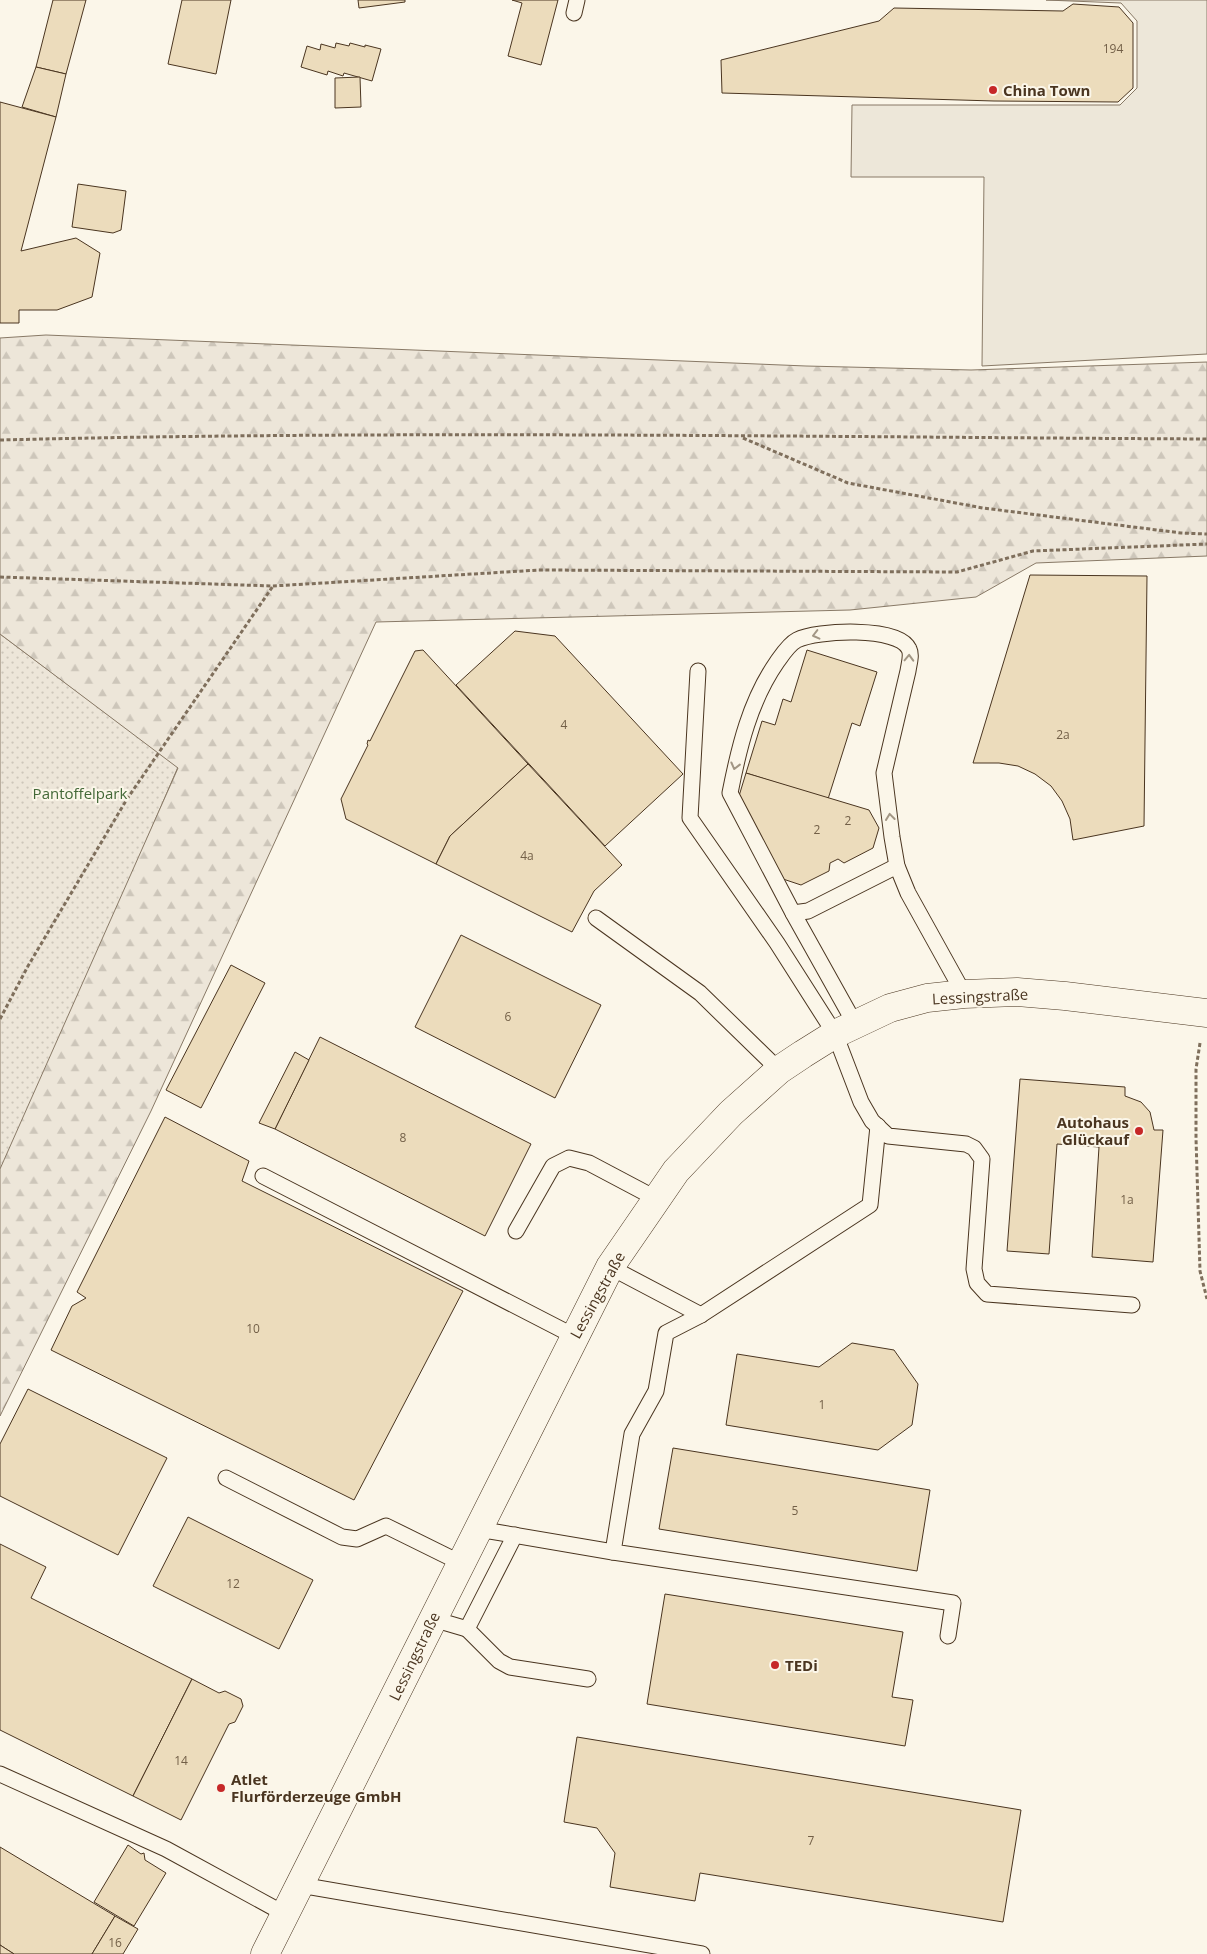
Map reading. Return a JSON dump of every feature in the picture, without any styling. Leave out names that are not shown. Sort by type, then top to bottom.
[{"type":"street","name":"Lessingstraße","points":[[265,1954],[610,1267],[676,1171],[731,1113],[779,1070],[846,1029],[890,1008],[927,998],[964,994],[1026,993],[1205,1013]]},
{"type":"lane","points":[[964,994],[908,893],[897,866],[884,773],[908,671],[909,648],[902,641],[886,634],[827,632],[797,640],[784,652],[763,682],[745,728],[730,793],[793,913],[846,1029],[861,1102],[872,1121],[888,1136],[966,1144],[974,1148],[982,1159],[974,1268],[977,1283],[987,1294],[1132,1305]]},
{"type":"lane","points":[[698,671],[690,818],[777,943],[846,1029]]},
{"type":"lane","points":[[793,913],[808,911],[897,866]]},
{"type":"lane","points":[[596,918],[700,993],[779,1070]]},
{"type":"lane","points":[[613,1552],[632,1434],[656,1391],[666,1333],[701,1315],[870,1205],[878,1126]]},
{"type":"lane","points":[[516,1231],[553,1166],[569,1158],[589,1163],[657,1198]]},
{"type":"lane","points":[[263,1176],[574,1336]]},
{"type":"lane","points":[[610,1267],[701,1315]]},
{"type":"lane","points":[[226,1478],[342,1537],[357,1538],[386,1526],[461,1563]]},
{"type":"lane","points":[[478,1529],[613,1552],[952,1603],[948,1636]]},
{"type":"lane","points":[[467,1629],[515,1535]]},
{"type":"lane","points":[[433,1619],[467,1629],[499,1661],[510,1667],[588,1679]]},
{"type":"lane","points":[[0,1774],[166,1849],[285,1914]]},
{"type":"lane","points":[[300,1885],[702,1954]]},
{"type":"path","points":[[0,440],[472,434],[1207,439]]},
{"type":"path","points":[[740,437],[848,483],[983,508],[1181,533],[1207,534]]},
{"type":"path","points":[[0,577],[273,586],[540,570],[957,572],[1033,551],[1207,544]]},
{"type":"path","points":[[0,1019],[28,966],[127,799],[273,586]]},
{"type":"path","points":[[1205,1013],[1196,1069],[1196,1138],[1200,1271],[1207,1299]]},
{"type":"green space","points":[[46,335],[806,366],[971,370],[1207,362],[1207,556],[1036,563],[976,597],[850,610],[376,622],[151,1111],[0,1416],[0,1169],[178,768],[0,634],[0,338]]},
{"type":"green space","name":"Pantoffelpark","points":[[0,634],[178,767],[0,1181]]},
{"type":"shaded area","points":[[1046,0],[1207,0],[1207,354],[982,366],[984,177],[851,177],[852,105],[1120,105],[1137,88],[1137,21],[1121,3]]},
{"type":"building","points":[[53,0],[86,0],[66,74],[36,67]]},
{"type":"building","points":[[182,0],[231,0],[216,74],[168,64]]},
{"type":"building","points":[[358,0],[405,0],[405,2],[359,8]]},
{"type":"building","points":[[512,0],[558,0],[541,65],[508,56],[522,3]]},
{"type":"building","points":[[1073,4],[1119,7],[1133,23],[1133,88],[1118,102],[994,101],[722,93],[721,60],[879,21],[894,8],[1063,11]]},
{"type":"building","points":[[336,43],[349,46],[350,43],[365,47],[365,45],[381,49],[372,81],[344,73],[343,76],[328,71],[327,75],[301,67],[307,46],[320,50],[321,44],[335,48]]},
{"type":"building","points":[[36,67],[66,74],[56,117],[22,107]]},
{"type":"building","points":[[360,77],[361,107],[335,108],[335,78]]},
{"type":"building","points":[[0,102],[56,117],[21,251],[76,238],[100,253],[92,297],[57,310],[19,310],[19,323],[0,323]]},
{"type":"building","points":[[78,184],[126,191],[121,230],[113,233],[72,227]]},
{"type":"building","points":[[1030,575],[1147,576],[1144,826],[1073,840],[1070,819],[1062,801],[1051,786],[1035,774],[1018,766],[999,763],[973,763]]},
{"type":"building","points":[[515,631],[555,636],[683,774],[605,846],[456,685]]},
{"type":"building","points":[[423,650],[528,764],[450,836],[436,864],[346,819],[341,799],[368,745],[368,740],[370,741],[415,651]]},
{"type":"building","points":[[807,650],[877,672],[860,726],[852,723],[828,799],[746,773],[762,721],[775,725],[783,699],[791,702]]},
{"type":"building","points":[[528,764],[622,865],[594,891],[572,932],[436,864],[450,836]]},
{"type":"building","points":[[746,773],[869,810],[879,828],[873,848],[844,863],[838,859],[830,863],[829,871],[801,885],[783,879],[739,796]]},
{"type":"building","points":[[461,935],[601,1005],[555,1098],[415,1027]]},
{"type":"building","points":[[231,965],[265,983],[201,1108],[166,1090]]},
{"type":"building","points":[[320,1037],[531,1144],[485,1236],[275,1129]]},
{"type":"building","points":[[295,1052],[309,1060],[275,1129],[259,1123]]},
{"type":"building","points":[[1020,1079],[1125,1087],[1125,1096],[1141,1102],[1150,1112],[1154,1130],[1163,1130],[1153,1262],[1092,1257],[1099,1147],[1057,1144],[1049,1254],[1007,1251]]},
{"type":"building","points":[[165,1117],[249,1161],[242,1181],[463,1291],[354,1500],[51,1350],[72,1306],[86,1298],[77,1292]]},
{"type":"building","points":[[852,1343],[894,1350],[918,1384],[912,1425],[878,1450],[726,1425],[737,1354],[819,1367]]},
{"type":"building","points":[[28,1389],[167,1458],[118,1555],[0,1496],[0,1444]]},
{"type":"building","points":[[673,1448],[930,1490],[917,1571],[659,1529]]},
{"type":"building","points":[[188,1517],[313,1580],[279,1649],[153,1586]]},
{"type":"building","points":[[0,1544],[46,1567],[31,1598],[192,1679],[133,1796],[0,1730]]},
{"type":"building","name":"TEDi","points":[[665,1594],[903,1632],[892,1697],[913,1700],[905,1746],[647,1704]]},
{"type":"building","points":[[192,1679],[219,1693],[225,1691],[241,1699],[243,1706],[235,1722],[229,1724],[181,1820],[133,1796]]},
{"type":"building","points":[[577,1737],[1021,1810],[1003,1922],[700,1873],[695,1901],[610,1887],[615,1853],[597,1828],[564,1822]]},
{"type":"building","points":[[128,1845],[141,1854],[144,1853],[145,1860],[166,1873],[134,1926],[94,1902]]},
{"type":"building","points":[[0,1847],[115,1916],[92,1954],[14,1954],[0,1945]]},
{"type":"building","points":[[115,1916],[138,1929],[123,1954],[92,1954]]},
{"type":"building","points":[[0,1945],[14,1954],[0,1954]]},
{"type":"place","name":"China Town","points":[[993,90]]},
{"type":"place","name":"Autohaus Glückauf","points":[[1139,1131]]},
{"type":"place","name":"TEDi","points":[[775,1665]]},
{"type":"place","name":"Atlet Flurförderzeuge GmbH","points":[[221,1788]]}]
